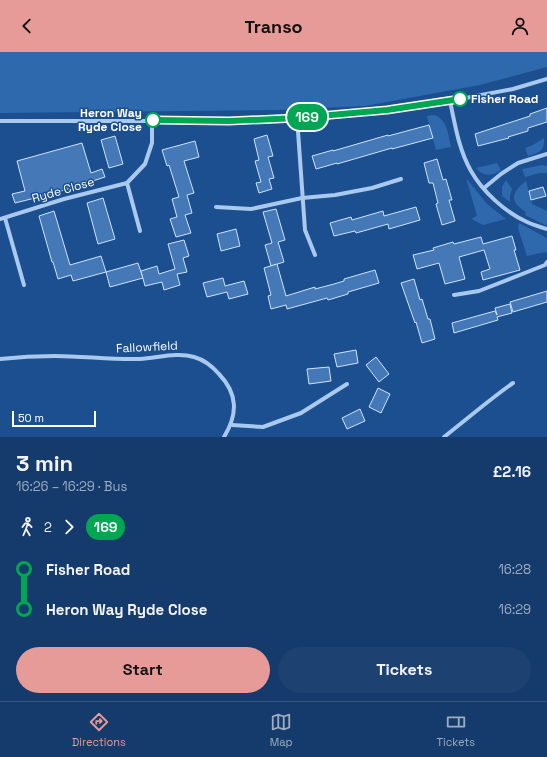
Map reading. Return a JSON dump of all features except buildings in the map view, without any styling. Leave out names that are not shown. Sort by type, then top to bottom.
[{"type":"street","points":[[0,121],[229,121],[297,118],[387,110],[450,101],[513,89],[547,79]]},
{"type":"street","points":[[450,101],[455,127],[463,153],[471,171],[484,188],[504,208],[526,221],[547,229]]},
{"type":"street","points":[[297,118],[305,230],[315,255]]},
{"type":"street","points":[[140,231],[127,183],[145,164],[152,143],[152,120]]},
{"type":"street","points":[[484,188],[501,174],[518,163],[547,154]]},
{"type":"street","points":[[216,207],[251,209],[302,198],[335,195],[372,188],[401,179]]},
{"type":"street","name":"Ryde Close","points":[[0,219],[64,199],[127,183]]},
{"type":"street","points":[[5,218],[24,285]]},
{"type":"street","points":[[454,295],[479,291],[545,265],[547,262]]},
{"type":"street","name":"Fallowfield","points":[[0,359],[56,356],[141,358],[182,354],[195,357],[209,363],[227,382],[235,405],[232,425],[224,437]]},
{"type":"street","points":[[444,437],[489,400],[513,383]]},
{"type":"street","points":[[232,425],[263,427],[301,413],[347,384]]},
{"type":"shaded area","points":[[0,52],[547,52],[547,67],[480,85],[365,106],[278,110],[0,113]]},
{"type":"shaded area","points":[[435,115],[443,121],[445,125],[451,147],[436,150],[427,116]]},
{"type":"shaded area","points":[[544,138],[542,149],[535,154],[528,156],[525,148]]},
{"type":"shaded area","points":[[497,163],[501,170],[488,175],[482,173],[476,168]]},
{"type":"shaded area","points":[[542,165],[547,166],[547,173],[539,173],[525,177],[522,169]]},
{"type":"shaded area","points":[[466,178],[487,204],[506,219],[483,225],[473,220],[472,218],[477,216]]},
{"type":"shaded area","points":[[506,180],[512,189],[510,202],[502,196],[502,187]]},
{"type":"shaded area","points":[[526,181],[532,204],[547,211],[547,226],[525,215],[526,212],[515,201],[514,197],[517,189]]},
{"type":"shaded area","points":[[519,223],[547,239],[547,253],[545,252],[527,256],[518,228]]},
{"type":"bus line","name":"169","points":[[153,120],[229,121],[297,118],[387,110],[460,99]]},
{"type":"place","name":"Fisher Road","points":[[460,99]]},
{"type":"place","name":"Heron Way Ryde Close","points":[[153,120]]}]
